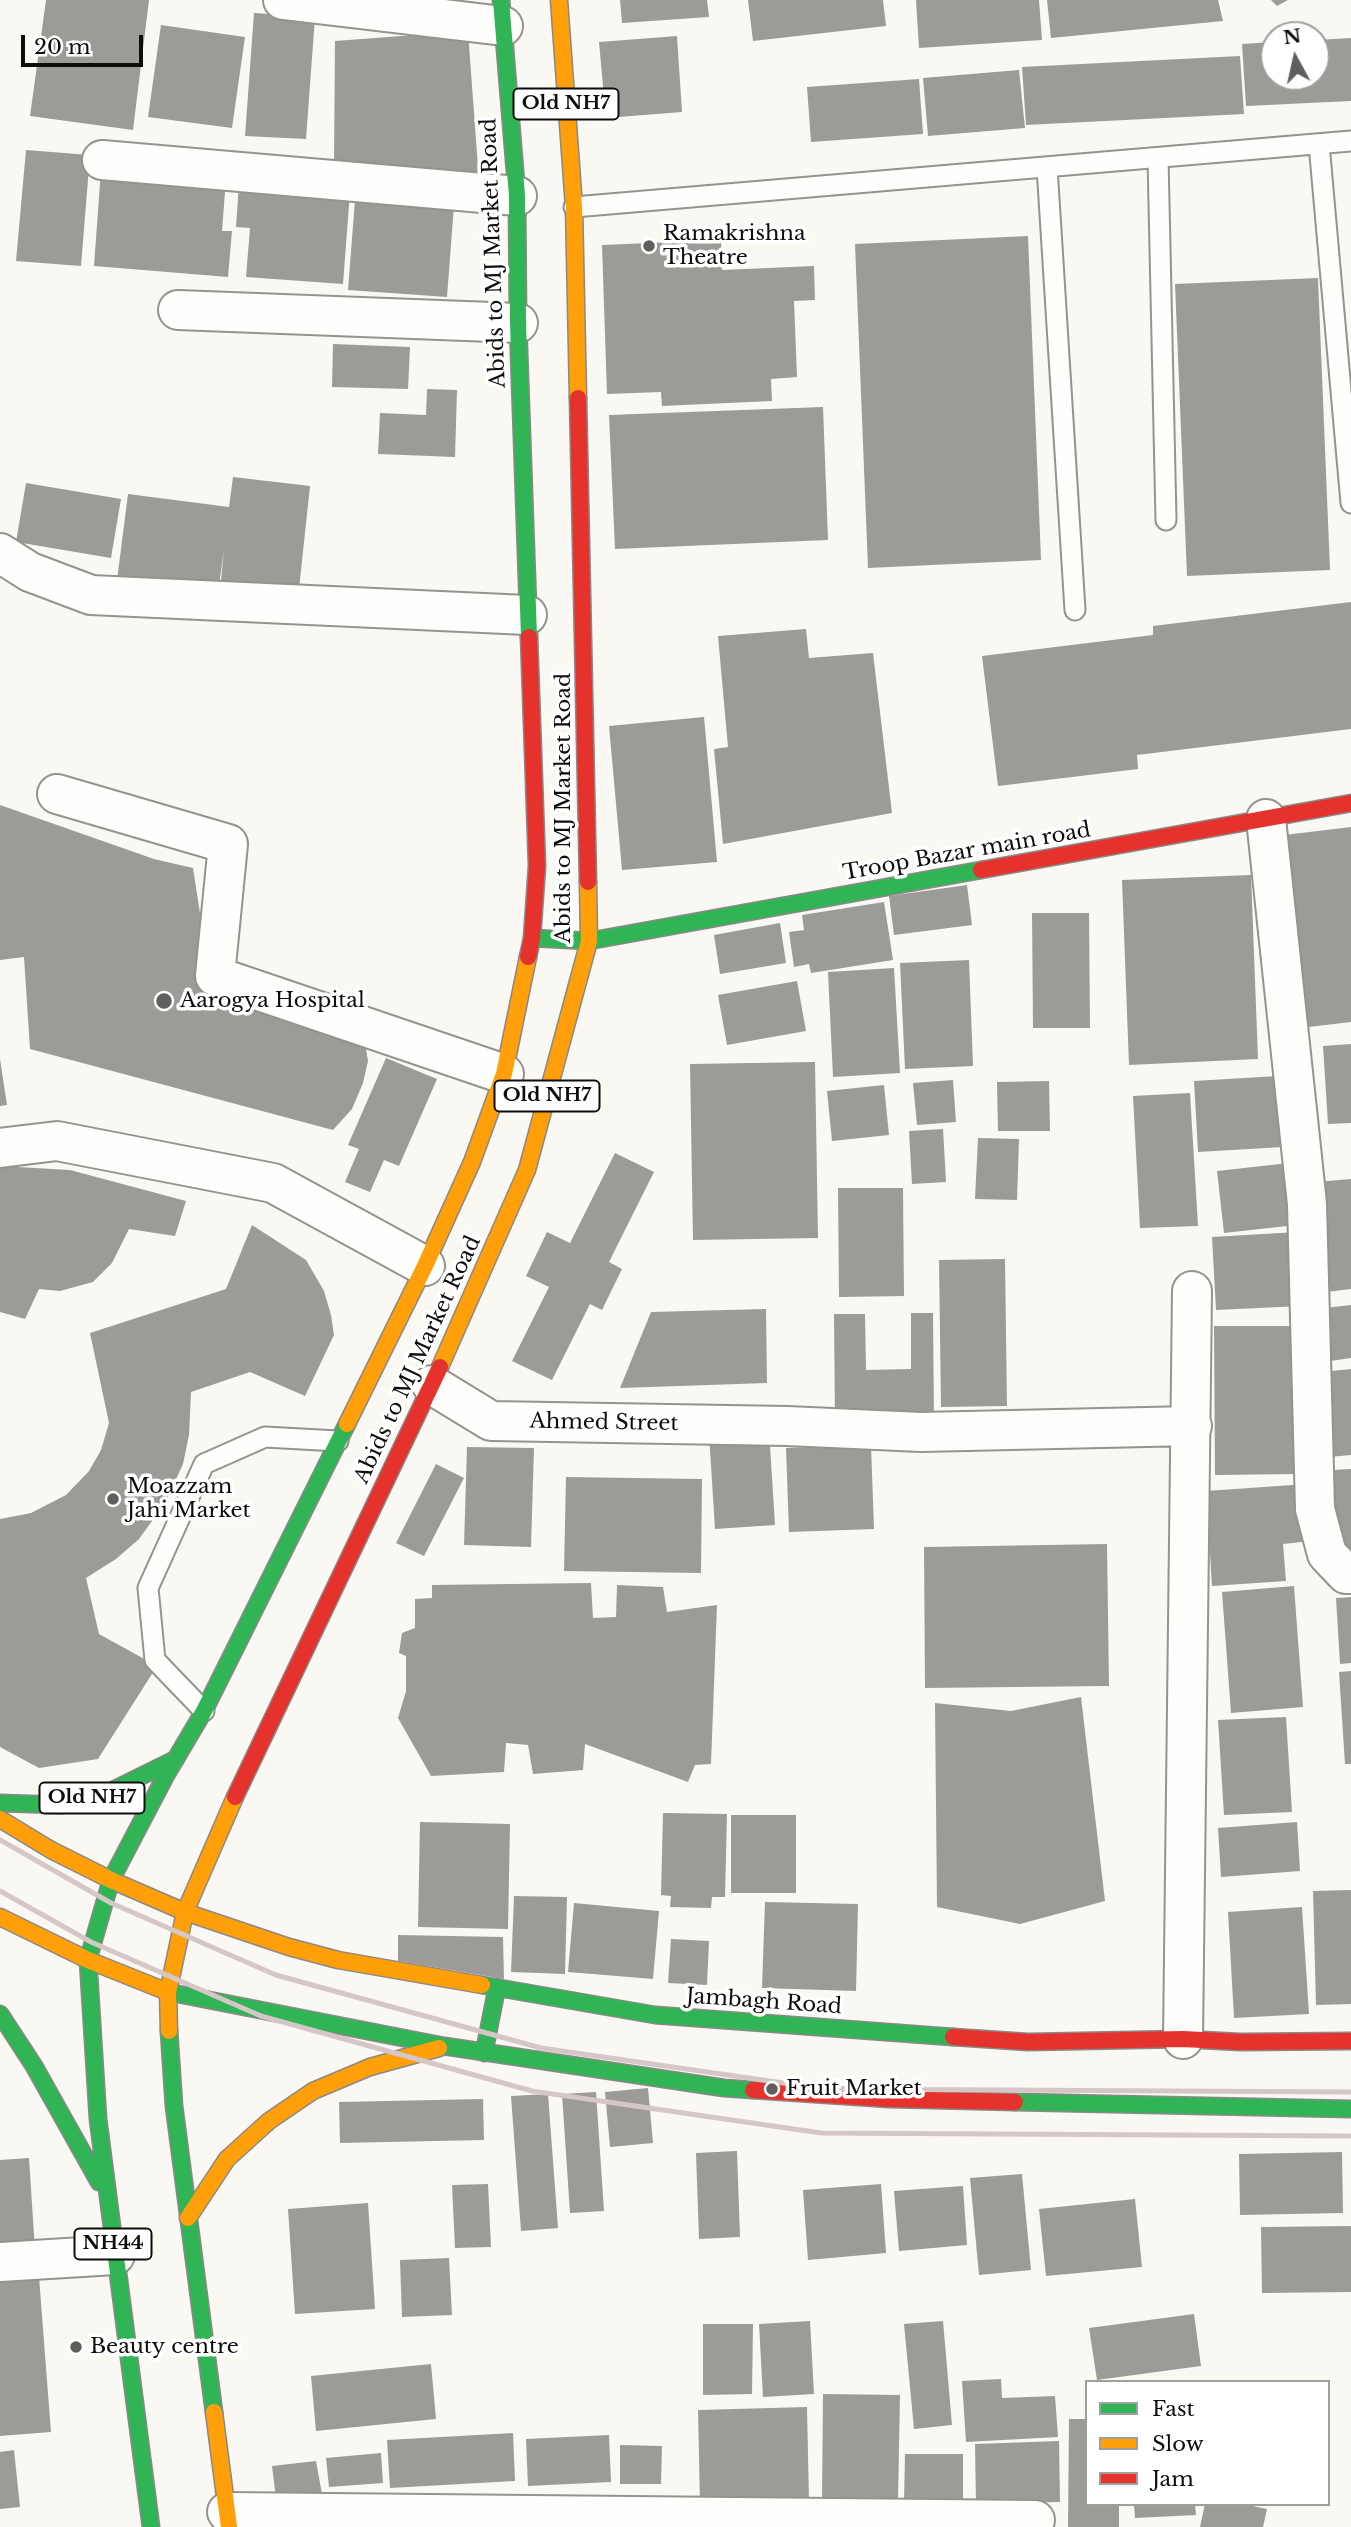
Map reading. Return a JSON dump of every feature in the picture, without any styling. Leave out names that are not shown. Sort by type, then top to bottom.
[{"type":"main road","name":"Abids to MJ Market Road","points":[[228,2520],[188,2218],[169,2049],[168,1992],[185,1912],[227,1813],[432,1385],[527,1170],[589,941],[574,207],[559,0]]},
{"type":"main road","name":"Abids to MJ Market Road","points":[[111,1880],[205,1711],[425,1266],[472,1162],[504,1074],[532,938],[537,866],[518,323],[517,196],[502,13]]},
{"type":"main road","name":"Troop Bazar main road","points":[[532,938],[589,941],[1351,803]]},
{"type":"main road","name":"Old NH7","points":[[0,1803],[61,1805],[101,1796],[176,1759]]},
{"type":"main road","name":"Jambagh Road","points":[[0,1819],[51,1850],[111,1880],[185,1912],[289,1947],[338,1960],[655,2015],[1028,2042],[1183,2039],[1240,2042],[1351,2041]]},
{"type":"main road","name":"Old NH7","points":[[88,1960],[111,1880]]},
{"type":"main road","points":[[0,1917],[88,1960],[168,1992],[484,2053],[724,2088],[875,2098],[1351,2109]]},
{"type":"main road","name":"NH44","points":[[88,1960],[94,2076],[151,2527]]},
{"type":"main road","points":[[484,2053],[497,1987]]},
{"type":"main road","points":[[0,2014],[34,2066],[108,2199]]},
{"type":"main road","points":[[188,2218],[227,2159],[269,2121],[313,2091],[370,2067],[444,2046]]},
{"type":"street","points":[[283,0],[502,13]]},
{"type":"street","points":[[102,160],[517,196]]},
{"type":"street","points":[[178,310],[518,323]]},
{"type":"street","points":[[0,553],[30,572],[91,595],[527,615]]},
{"type":"street","points":[[57,794],[228,844],[215,976],[504,1074]]},
{"type":"street","points":[[1266,819],[1307,1204],[1315,1509],[1327,1554],[1346,1574],[1351,1574]]},
{"type":"street","points":[[0,1148],[57,1141],[273,1183],[425,1266]]},
{"type":"street","points":[[1183,2039],[1192,1291]]},
{"type":"street","name":"Ahmed Street","points":[[432,1385],[491,1421],[787,1426],[921,1432],[1192,1426]]},
{"type":"street","points":[[0,2262],[115,2255]]},
{"type":"street","points":[[228,2520],[1035,2520]]},
{"type":"lane","points":[[574,207],[1351,141]]},
{"type":"lane","points":[[1319,144],[1351,503]]},
{"type":"lane","points":[[1158,158],[1166,520]]},
{"type":"lane","points":[[1047,167],[1075,610]]},
{"type":"lane","points":[[205,1711],[155,1660],[148,1588],[204,1464],[265,1437],[338,1441]]},
{"type":"building","points":[[46,0],[149,0],[133,130],[30,116]]},
{"type":"building","points":[[620,0],[707,0],[709,17],[622,23]]},
{"type":"building","points":[[748,0],[883,0],[886,26],[753,41]]},
{"type":"building","points":[[916,0],[1039,0],[1042,40],[919,48]]},
{"type":"building","points":[[1047,0],[1218,0],[1223,21],[1051,38]]},
{"type":"building","points":[[1271,0],[1288,0],[1277,6]]},
{"type":"building","points":[[254,13],[315,17],[306,139],[245,136]]},
{"type":"building","points":[[161,25],[245,37],[232,128],[148,117]]},
{"type":"building","points":[[468,31],[479,181],[334,166],[335,41]]},
{"type":"building","points":[[677,36],[682,112],[606,118],[599,42]]},
{"type":"building","points":[[1351,38],[1351,101],[1246,106],[1242,44],[1260,43],[1260,91],[1330,91],[1330,39]]},
{"type":"building","points":[[1240,56],[1244,114],[1026,125],[1022,67]]},
{"type":"building","points":[[1019,70],[1025,128],[928,136],[923,78]]},
{"type":"building","points":[[919,79],[923,134],[811,142],[807,87]]},
{"type":"building","points":[[26,150],[90,155],[81,266],[16,261]]},
{"type":"building","points":[[101,169],[226,179],[222,231],[232,231],[228,277],[94,266]]},
{"type":"building","points":[[239,184],[350,192],[343,284],[246,277],[250,228],[236,227]]},
{"type":"building","points":[[455,192],[447,297],[348,290],[355,200]]},
{"type":"building","points":[[1028,236],[1041,560],[868,568],[855,244]]},
{"type":"building","points":[[721,240],[722,270],[814,266],[815,300],[794,301],[797,377],[771,379],[772,401],[662,406],[661,392],[607,394],[602,245]]},
{"type":"building","points":[[1318,278],[1330,570],[1187,576],[1175,284]]},
{"type":"building","points":[[333,344],[410,347],[408,389],[332,387]]},
{"type":"building","points":[[427,389],[457,390],[455,457],[378,454],[380,413],[426,415]]},
{"type":"building","points":[[823,407],[828,540],[615,549],[609,415]]},
{"type":"building","points":[[233,477],[310,486],[299,589],[221,581],[224,549],[217,601],[116,588],[128,494],[229,507]]},
{"type":"building","points":[[26,483],[121,499],[111,558],[16,542]]},
{"type":"building","points":[[1351,602],[1351,729],[1137,755],[1138,769],[998,786],[982,656],[1153,635],[1153,626]]},
{"type":"building","points":[[806,629],[809,658],[873,653],[892,813],[723,844],[714,749],[728,747],[718,636]]},
{"type":"building","points":[[704,717],[717,862],[622,870],[609,726]]},
{"type":"building","points":[[0,805],[154,859],[193,868],[204,939],[206,988],[365,1043],[368,1061],[363,1083],[352,1109],[333,1130],[30,1049],[24,957],[0,960]]},
{"type":"building","points":[[1351,827],[1351,1022],[1300,1028],[1276,836]]},
{"type":"building","points":[[1251,875],[1258,1059],[1129,1065],[1122,880]]},
{"type":"building","points":[[967,885],[972,925],[894,935],[889,896]]},
{"type":"building","points":[[884,902],[893,960],[811,973],[809,964],[794,967],[789,932],[804,930],[802,915]]},
{"type":"building","points":[[1032,913],[1089,913],[1090,1028],[1033,1028]]},
{"type":"building","points":[[780,923],[786,963],[720,974],[714,935]]},
{"type":"building","points":[[969,960],[973,1066],[905,1069],[900,963]]},
{"type":"building","points":[[894,968],[900,1073],[833,1077],[828,972]]},
{"type":"building","points":[[797,981],[806,1031],[727,1045],[718,995]]},
{"type":"building","points":[[1351,1044],[1351,1123],[1328,1124],[1323,1046]]},
{"type":"building","points":[[386,1058],[437,1079],[399,1166],[384,1160],[370,1192],[345,1182],[359,1149],[348,1145]]},
{"type":"building","points":[[0,1059],[7,1105],[0,1106]]},
{"type":"building","points":[[815,1062],[818,1238],[693,1240],[690,1064]]},
{"type":"building","points":[[1278,1076],[1283,1147],[1198,1152],[1194,1081]]},
{"type":"building","points":[[953,1080],[956,1122],[917,1125],[913,1083]]},
{"type":"building","points":[[1049,1081],[1050,1131],[998,1131],[997,1082]]},
{"type":"building","points":[[884,1085],[889,1135],[832,1141],[827,1091]]},
{"type":"building","points":[[1190,1093],[1198,1226],[1140,1228],[1133,1096]]},
{"type":"building","points":[[943,1129],[946,1182],[912,1184],[909,1131]]},
{"type":"building","points":[[978,1138],[1019,1139],[1017,1200],[975,1199]]},
{"type":"building","points":[[615,1153],[654,1172],[609,1262],[622,1269],[602,1310],[590,1304],[552,1380],[512,1361],[549,1287],[526,1276],[547,1232],[570,1243]]},
{"type":"building","points":[[1289,1163],[1296,1225],[1224,1233],[1217,1171]]},
{"type":"building","points":[[0,1166],[70,1170],[186,1201],[175,1236],[129,1229],[112,1263],[93,1282],[60,1291],[39,1289],[25,1319],[0,1312]]},
{"type":"building","points":[[1351,1179],[1351,1289],[1326,1292],[1316,1182]]},
{"type":"building","points":[[838,1188],[903,1188],[904,1296],[839,1297]]},
{"type":"building","name":"Moazzam Jahi Market","points":[[252,1225],[306,1260],[324,1291],[334,1335],[305,1396],[250,1372],[191,1392],[189,1435],[183,1464],[165,1503],[139,1539],[116,1559],[86,1578],[99,1634],[157,1666],[98,1759],[39,1768],[0,1747],[0,1519],[31,1513],[66,1495],[89,1471],[101,1450],[109,1423],[90,1333],[226,1289]]},
{"type":"building","points":[[1297,1232],[1301,1306],[1216,1310],[1212,1237]]},
{"type":"building","points":[[1005,1259],[1007,1406],[941,1407],[939,1260]]},
{"type":"building","points":[[1351,1305],[1351,1358],[1330,1361],[1324,1308]]},
{"type":"building","points":[[766,1309],[767,1383],[620,1388],[651,1312]]},
{"type":"building","points":[[911,1313],[933,1313],[934,1422],[835,1424],[834,1314],[865,1314],[866,1370],[911,1369]]},
{"type":"building","points":[[1214,1326],[1299,1326],[1299,1474],[1215,1475]]},
{"type":"building","points":[[1351,1369],[1351,1455],[1329,1457],[1321,1372]]},
{"type":"building","points":[[769,1430],[775,1525],[715,1529],[709,1434]]},
{"type":"building","points":[[871,1445],[874,1529],[789,1532],[786,1448]]},
{"type":"building","points":[[467,1447],[534,1448],[531,1547],[464,1545]]},
{"type":"building","points":[[436,1464],[464,1478],[424,1556],[396,1543]]},
{"type":"building","points":[[1351,1469],[1351,1557],[1339,1558],[1333,1470]]},
{"type":"building","points":[[566,1477],[702,1479],[701,1573],[564,1571]]},
{"type":"building","points":[[1307,1484],[1311,1541],[1283,1544],[1286,1581],[1212,1586],[1206,1491]]},
{"type":"building","points":[[1107,1544],[1109,1686],[925,1688],[924,1547]]},
{"type":"building","points":[[591,1583],[593,1618],[616,1617],[617,1585],[663,1587],[667,1612],[717,1605],[711,1764],[695,1765],[688,1782],[585,1744],[583,1770],[533,1774],[528,1745],[506,1743],[504,1772],[431,1776],[398,1718],[406,1691],[406,1656],[399,1653],[402,1633],[415,1628],[415,1599],[432,1598],[432,1585]]},
{"type":"building","points":[[1294,1586],[1303,1707],[1231,1713],[1222,1592]]},
{"type":"building","points":[[1351,1597],[1351,1663],[1340,1664],[1336,1598]]},
{"type":"building","points":[[1351,1671],[1351,1764],[1345,1764],[1339,1672]]},
{"type":"building","points":[[1081,1697],[1105,1901],[1020,1924],[937,1907],[935,1703],[1011,1711]]},
{"type":"building","points":[[1286,1717],[1292,1812],[1224,1815],[1218,1720]]},
{"type":"building","points":[[663,1813],[727,1814],[725,1897],[712,1897],[711,1908],[670,1907],[671,1896],[661,1895]]},
{"type":"building","points":[[731,1815],[796,1815],[796,1893],[731,1893]]},
{"type":"building","points":[[420,1822],[510,1824],[508,1929],[418,1927]]},
{"type":"building","points":[[1297,1822],[1300,1871],[1221,1877],[1218,1828]]},
{"type":"building","points":[[1351,1890],[1351,2004],[1316,2005],[1313,1891]]},
{"type":"building","points":[[514,1896],[567,1897],[565,1974],[511,1972]]},
{"type":"building","points":[[765,1902],[858,1904],[856,1991],[762,1988]]},
{"type":"building","points":[[574,1903],[659,1911],[653,1979],[568,1972]]},
{"type":"building","points":[[1302,1907],[1309,2014],[1234,2018],[1228,1912]]},
{"type":"building","points":[[398,1935],[503,1937],[504,1979],[398,1961]]},
{"type":"building","points":[[671,1939],[709,1941],[707,1985],[668,1983]]},
{"type":"building","points":[[648,2088],[653,2143],[610,2147],[605,2092]]},
{"type":"building","points":[[596,2092],[604,2211],[570,2213],[562,2094]]},
{"type":"building","points":[[548,2094],[558,2228],[521,2231],[511,2096]]},
{"type":"building","points":[[483,2099],[484,2140],[340,2143],[339,2102]]},
{"type":"building","points":[[737,2151],[740,2237],[699,2239],[696,2153]]},
{"type":"building","points":[[1342,2152],[1343,2213],[1240,2215],[1239,2154]]},
{"type":"building","points":[[29,2158],[35,2250],[0,2253],[0,2160]]},
{"type":"building","points":[[1022,2174],[1031,2270],[979,2275],[970,2178]]},
{"type":"building","points":[[488,2184],[491,2247],[455,2248],[452,2185]]},
{"type":"building","points":[[881,2184],[886,2253],[808,2260],[803,2190]]},
{"type":"building","points":[[963,2186],[967,2245],[899,2251],[894,2191]]},
{"type":"building","points":[[1135,2199],[1142,2267],[1046,2276],[1039,2209]]},
{"type":"building","points":[[368,2203],[375,2309],[295,2314],[288,2209]]},
{"type":"building","points":[[1351,2226],[1351,2292],[1262,2293],[1261,2227]]},
{"type":"building","points":[[449,2258],[452,2315],[402,2317],[400,2260]]},
{"type":"building","points":[[39,2277],[51,2432],[0,2436],[0,2280]]},
{"type":"building","points":[[1194,2314],[1201,2366],[1097,2380],[1089,2328]]},
{"type":"building","points":[[810,2321],[814,2394],[763,2397],[759,2324]]},
{"type":"building","points":[[943,2321],[952,2425],[914,2429],[904,2324]]},
{"type":"building","points":[[703,2324],[753,2324],[752,2394],[703,2395]]},
{"type":"building","points":[[431,2364],[436,2419],[316,2431],[311,2376]]},
{"type":"building","points":[[1001,2379],[1002,2398],[1055,2396],[1058,2437],[966,2442],[962,2381]]},
{"type":"building","points":[[823,2394],[900,2395],[898,2500],[822,2499]]},
{"type":"building","points":[[807,2407],[809,2501],[700,2504],[698,2410]]},
{"type":"building","points":[[1069,2419],[1085,2419],[1085,2506],[1119,2506],[1119,2527],[1068,2527]]},
{"type":"building","points":[[513,2433],[515,2481],[390,2488],[387,2440]]},
{"type":"building","points":[[609,2435],[611,2482],[528,2486],[526,2439]]},
{"type":"building","points":[[1059,2441],[1060,2502],[976,2504],[975,2444]]},
{"type":"building","points":[[620,2445],[662,2446],[661,2484],[620,2484]]},
{"type":"building","points":[[14,2450],[20,2507],[0,2509],[0,2452]]},
{"type":"building","points":[[381,2453],[383,2483],[329,2487],[326,2458]]},
{"type":"building","points":[[905,2454],[963,2454],[963,2502],[904,2502]]},
{"type":"building","points":[[316,2461],[322,2494],[276,2499],[272,2466]]},
{"type":"building","points":[[1134,2506],[1195,2506],[1196,2515],[1135,2518]]},
{"type":"building","points":[[1205,2506],[1253,2506],[1267,2509],[1263,2527],[1200,2527]]},
{"type":"railway","points":[[0,1840],[111,1903],[276,1975],[541,2048],[825,2089],[1351,2092]]},
{"type":"railway","points":[[0,1891],[91,1942],[261,2016],[532,2091],[821,2133],[1351,2136]]},
{"type":"traffic: fast","points":[[501,0],[517,196],[518,323],[529,637]]},
{"type":"traffic: fast","points":[[532,938],[589,941],[981,870]]},
{"type":"traffic: fast","points":[[88,1960],[111,1880],[165,1777],[204,1711],[347,1424]]},
{"type":"traffic: fast","points":[[0,1803],[61,1805],[101,1796],[176,1759]]},
{"type":"traffic: fast","points":[[88,1960],[98,2119],[151,2527]]},
{"type":"traffic: fast","points":[[482,1985],[655,2015],[953,2037]]},
{"type":"traffic: fast","points":[[484,2053],[497,1987]]},
{"type":"traffic: fast","points":[[168,1992],[444,2046],[724,2088],[753,2090]]},
{"type":"traffic: fast","points":[[0,2014],[34,2066],[99,2182]]},
{"type":"traffic: fast","points":[[169,2031],[174,2106],[214,2412]]},
{"type":"traffic: fast","points":[[1015,2102],[1351,2109]]},
{"type":"traffic: slow","points":[[559,0],[574,207],[578,398]]},
{"type":"traffic: slow","points":[[440,1367],[527,1170],[589,941],[588,882]]},
{"type":"traffic: slow","points":[[347,1424],[425,1266],[472,1162],[504,1074],[528,957]]},
{"type":"traffic: slow","points":[[235,1797],[185,1912],[289,1947],[338,1960],[482,1985]]},
{"type":"traffic: slow","points":[[0,1819],[51,1850],[185,1912],[168,1992],[169,2031]]},
{"type":"traffic: slow","points":[[0,1917],[88,1960],[168,1992]]},
{"type":"traffic: slow","points":[[188,2218],[227,2159],[269,2121],[313,2091],[370,2067],[439,2048]]},
{"type":"traffic: slow","points":[[214,2412],[229,2527]]},
{"type":"traffic: jam","points":[[578,398],[588,882]]},
{"type":"traffic: jam","points":[[528,957],[532,938],[537,866],[529,637]]},
{"type":"traffic: jam","points":[[981,870],[1351,803]]},
{"type":"traffic: jam","points":[[235,1797],[440,1367]]},
{"type":"traffic: jam","points":[[953,2037],[1028,2042],[1183,2039],[1240,2042],[1351,2041]]},
{"type":"traffic: jam","points":[[753,2090],[889,2099],[1015,2102]]},
{"type":"place","name":"Ramakrishna Theatre","points":[[649,246]]},
{"type":"place","name":"Aarogya Hospital","points":[[164,1001]]},
{"type":"place","name":"Moazzam Jahi Market","points":[[113,1499]]},
{"type":"place","name":"Fruit Market","points":[[772,2089]]},
{"type":"place","name":"Beauty centre","points":[[76,2347]]}]
